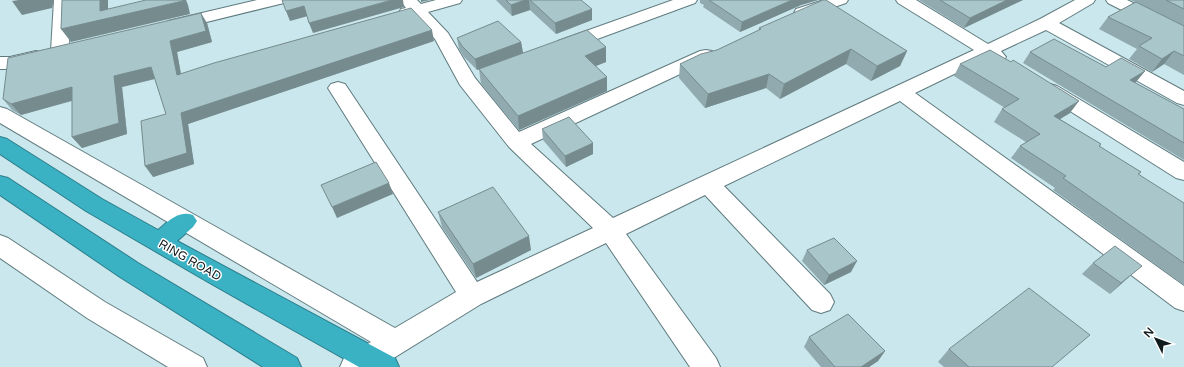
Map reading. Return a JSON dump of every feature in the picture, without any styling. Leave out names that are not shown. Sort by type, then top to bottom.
[{"type":"highway","name":"RING ROAD","points":[[0,144],[94,205],[369,364]]},
{"type":"highway","points":[[0,184],[129,270],[279,366]]},
{"type":"highway","points":[[159,242],[185,221]]},
{"type":"street","points":[[0,63],[10,63],[68,50],[62,0]]},
{"type":"street","points":[[161,28],[278,0]]},
{"type":"street","points":[[388,19],[414,5],[454,0]]},
{"type":"street","points":[[548,51],[689,0]]},
{"type":"street","points":[[792,0],[808,10]]},
{"type":"street","points":[[787,19],[808,10],[840,0]]},
{"type":"street","points":[[904,0],[1014,68]]},
{"type":"street","points":[[369,364],[395,342],[472,296],[1046,23],[1087,0]]},
{"type":"street","points":[[1114,0],[1184,35]]},
{"type":"street","points":[[414,5],[475,78],[516,142],[610,230],[706,367]]},
{"type":"street","points":[[1046,23],[1184,99]]},
{"type":"street","points":[[516,142],[719,50]]},
{"type":"street","points":[[1034,80],[1184,172]]},
{"type":"street","points":[[338,88],[472,296]]},
{"type":"street","points":[[901,92],[1184,300]]},
{"type":"street","points":[[0,114],[395,342]]},
{"type":"street","points":[[708,184],[821,302]]},
{"type":"street","points":[[0,245],[96,310],[193,367]]},
{"type":"building","points":[[62,0],[100,0],[100,11],[146,0],[183,1],[61,29]]},
{"type":"building","points":[[282,0],[392,0],[309,23],[304,6],[286,11]]},
{"type":"building","points":[[506,0],[525,0],[511,5]]},
{"type":"building","points":[[530,0],[581,0],[592,9],[555,23]]},
{"type":"building","points":[[709,0],[792,0],[742,22]]},
{"type":"building","points":[[826,0],[907,51],[877,66],[851,49],[784,84],[769,74],[708,94],[680,64],[701,54],[717,50],[761,29],[759,28]]},
{"type":"building","points":[[940,0],[1007,0],[970,18]]},
{"type":"building","points":[[1166,0],[1184,0],[1184,9]]},
{"type":"building","points":[[1136,2],[1184,26],[1184,56],[1174,51],[1162,59],[1139,46],[1152,38],[1108,17]]},
{"type":"building","points":[[411,8],[432,30],[181,113],[187,153],[145,166],[141,121],[166,114],[151,67],[114,76],[119,123],[72,137],[72,87],[11,104],[3,99],[8,58],[201,13],[206,31],[170,41],[177,75],[214,63]]},
{"type":"building","points":[[498,21],[521,42],[475,59],[462,46],[457,38]]},
{"type":"building","points":[[587,30],[606,47],[585,56],[607,77],[518,116],[479,69]]},
{"type":"building","points":[[1054,39],[1106,67],[1121,58],[1145,71],[1130,80],[1184,109],[1184,143],[1030,52]]},
{"type":"building","points":[[990,50],[1011,62],[1013,60],[1079,101],[1054,116],[1101,144],[1099,146],[1141,172],[1138,174],[1184,203],[1184,263],[1063,178],[1066,176],[1020,146],[1040,134],[1002,109],[1019,99],[960,64]]},
{"type":"building","points":[[569,117],[593,143],[565,156],[542,129]]},
{"type":"building","points":[[376,162],[389,183],[332,207],[321,185]]},
{"type":"building","points":[[493,187],[529,236],[473,264],[438,212]]},
{"type":"building","points":[[834,238],[857,261],[829,275],[807,250]]},
{"type":"building","points":[[1115,246],[1142,266],[1121,283],[1093,263]]},
{"type":"building","points":[[1029,288],[1090,335],[1052,367],[969,367],[949,349]]},
{"type":"building","points":[[848,314],[885,351],[861,367],[835,367],[809,337]]}]
